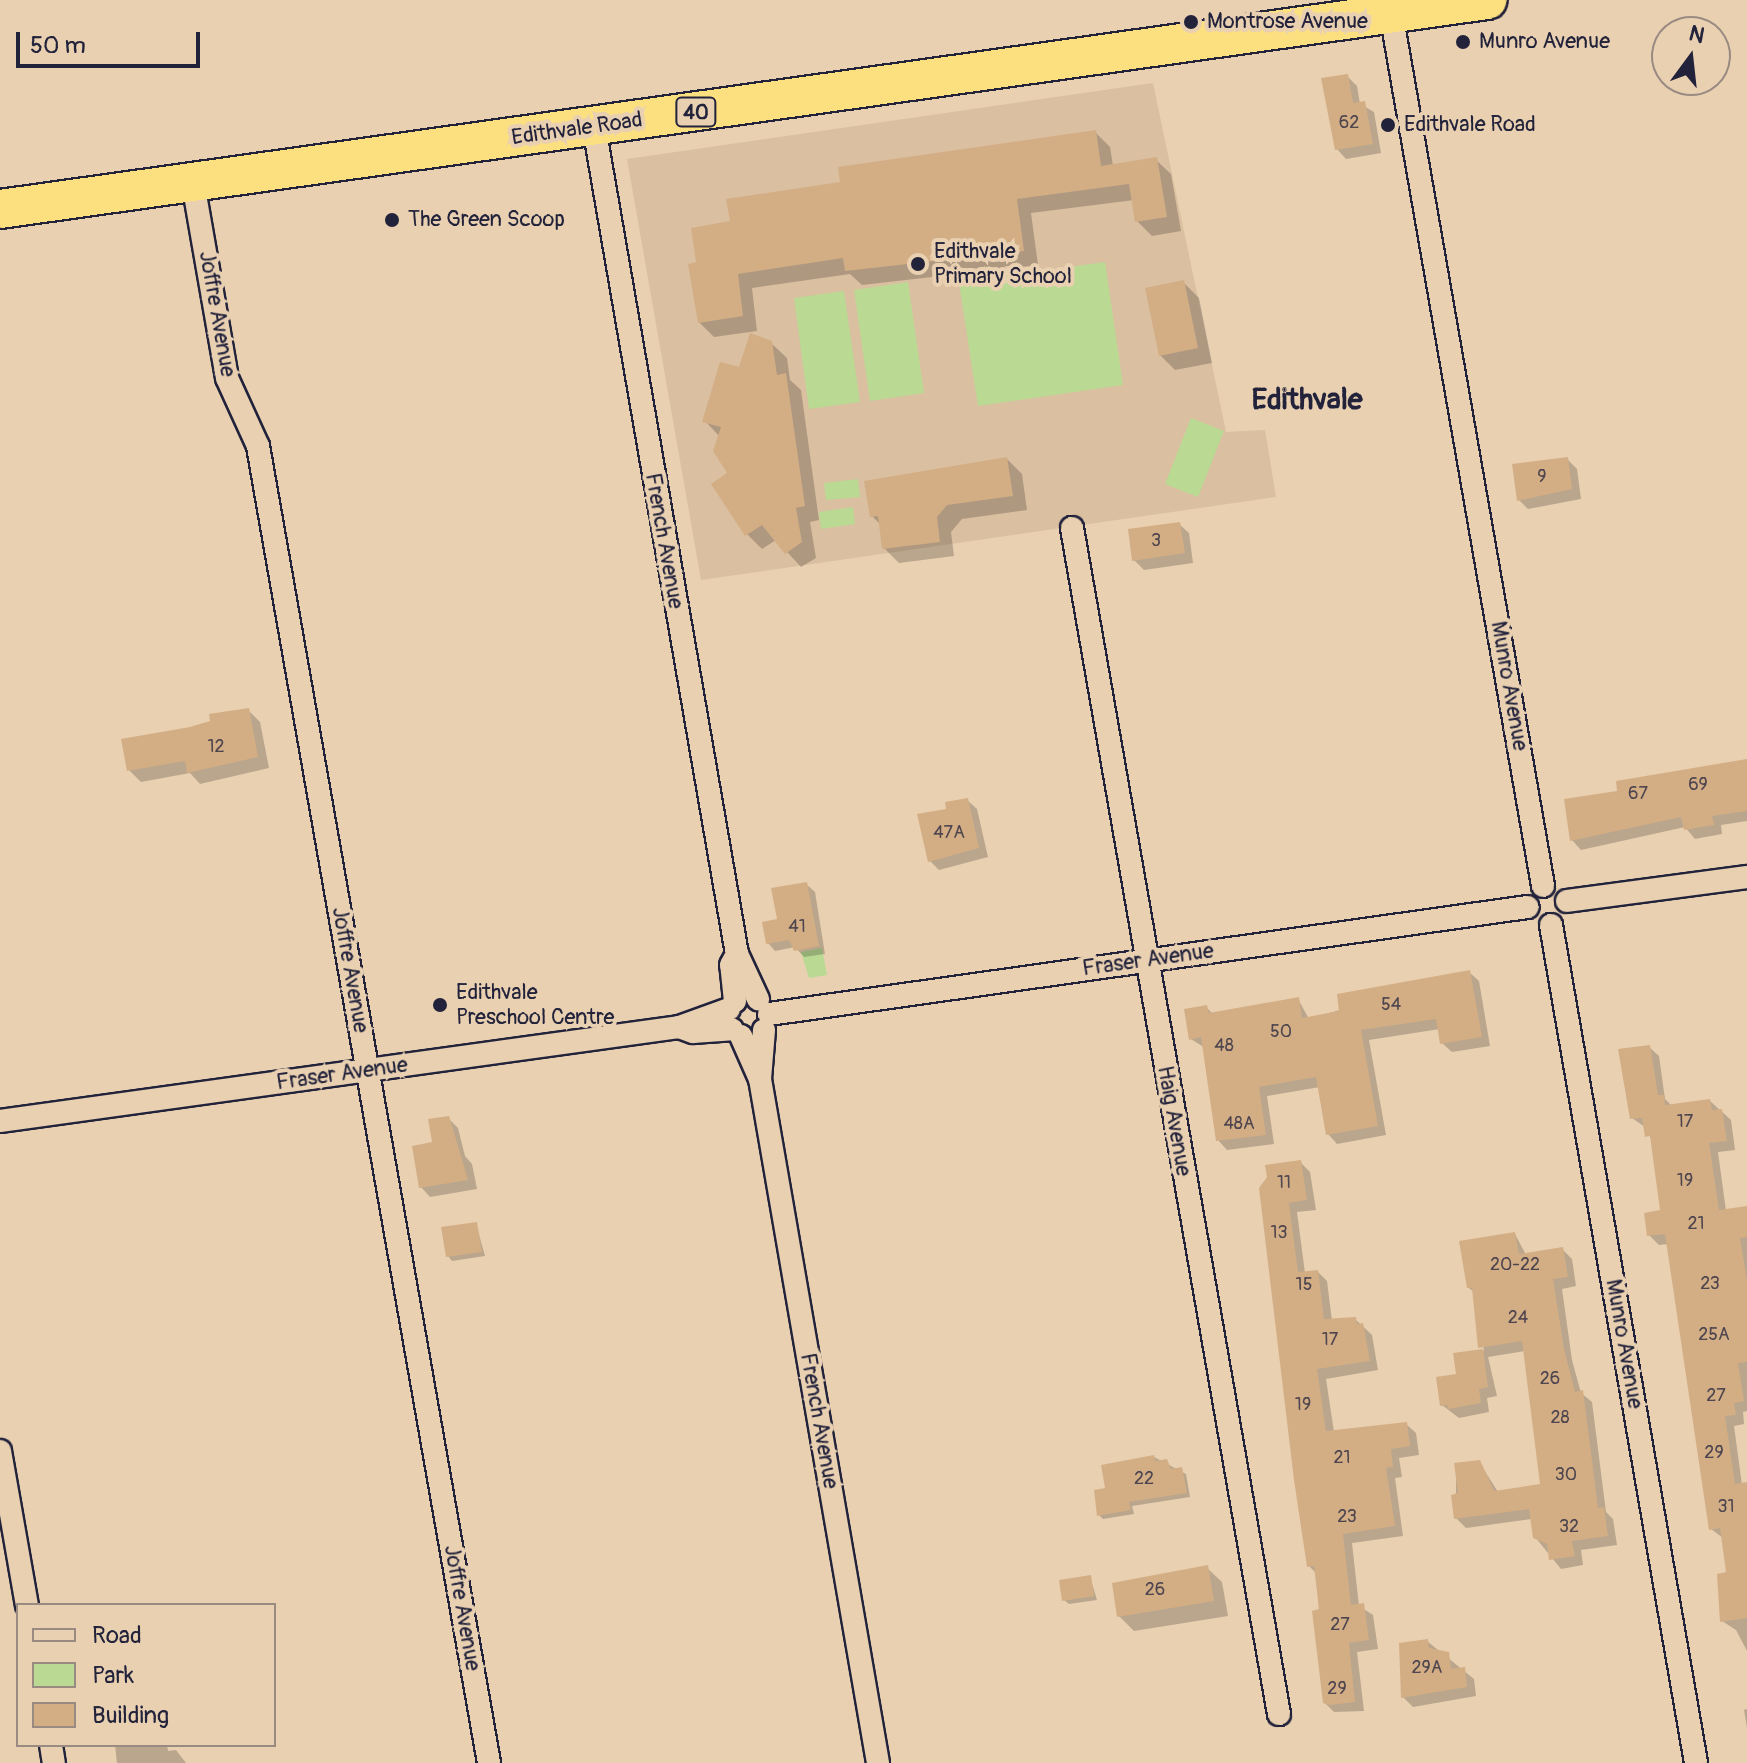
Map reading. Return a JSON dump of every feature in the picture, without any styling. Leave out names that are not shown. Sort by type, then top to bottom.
[{"type":"highway","name":"Edithvale Road","points":[[0,209],[1487,0]]},
{"type":"street","name":"Munro Avenue","points":[[1391,13],[1543,886]]},
{"type":"street","name":"French Avenue","points":[[594,127],[737,954],[764,1015],[760,1079],[878,1763]]},
{"type":"street","name":"Joffre Avenue","points":[[193,183],[227,378],[258,446],[489,1763]]},
{"type":"street","name":"Haig Avenue","points":[[1072,528],[1145,961],[1279,1714]]},
{"type":"street","points":[[1567,901],[1747,877]]},
{"type":"street","points":[[1543,886],[1558,888],[1567,901],[1563,919],[1551,925],[1533,920],[1527,907],[1530,894],[1543,886]]},
{"type":"street","name":"Fraser Avenue","points":[[764,1015],[1527,907]]},
{"type":"street","name":"Munro Avenue","points":[[1551,925],[1696,1763]]},
{"type":"street","name":"French Avenue","points":[[737,954],[731,965],[734,1019],[760,1079]]},
{"type":"street","points":[[734,1019],[764,1015]]},
{"type":"street","points":[[734,1019],[764,1015]]},
{"type":"street","name":"Fraser Avenue","points":[[2,1122],[734,1019]]},
{"type":"street","points":[[0,1451],[27,1603]]},
{"type":"shaded area","name":"Edithvale Primary School","points":[[1153,83],[1226,432],[1265,430],[1276,497],[701,580],[627,159]]},
{"type":"green space","points":[[1105,262],[1123,385],[978,406],[959,283]]},
{"type":"green space","points":[[908,282],[924,393],[870,401],[854,290]]},
{"type":"green space","points":[[844,291],[860,402],[809,409],[794,298]]},
{"type":"green space","points":[[1191,418],[1224,431],[1198,497],[1165,484]]},
{"type":"green space","points":[[858,479],[860,497],[826,500],[824,483]]},
{"type":"green space","points":[[853,507],[855,524],[821,529],[819,512]]},
{"type":"green space","points":[[822,948],[827,975],[809,978],[801,952]]},
{"type":"building","points":[[1348,74],[1353,103],[1365,101],[1373,144],[1335,150],[1321,78]]},
{"type":"building","points":[[1096,130],[1101,166],[1157,157],[1167,217],[1135,222],[1129,184],[1017,199],[1024,251],[845,271],[843,258],[738,274],[743,316],[698,323],[688,264],[696,262],[691,228],[730,221],[726,199],[840,182],[838,167]]},
{"type":"building","points":[[1184,280],[1198,348],[1159,356],[1145,288]]},
{"type":"building","points":[[750,333],[772,341],[777,375],[786,373],[805,506],[796,508],[802,542],[785,554],[762,525],[745,536],[711,484],[727,473],[713,451],[721,427],[702,422],[720,362],[739,367]]},
{"type":"building","points":[[1007,457],[1013,496],[947,505],[937,517],[940,542],[882,549],[878,516],[870,517],[864,481]]},
{"type":"building","points":[[1568,457],[1572,489],[1517,501],[1512,464]]},
{"type":"building","points":[[1180,522],[1185,553],[1132,561],[1128,529]]},
{"type":"building","points":[[249,708],[258,757],[187,773],[185,761],[127,771],[121,739],[190,727],[210,721],[209,714]]},
{"type":"building","points":[[1747,759],[1747,811],[1712,816],[1714,825],[1684,830],[1681,817],[1570,841],[1564,799],[1617,791],[1616,781]]},
{"type":"building","points":[[968,798],[979,848],[928,862],[917,814],[946,809],[945,802]]},
{"type":"building","points":[[807,882],[819,946],[794,951],[789,940],[766,944],[762,922],[777,919],[771,888]]},
{"type":"building","points":[[1470,970],[1482,1037],[1440,1044],[1436,1019],[1361,1030],[1378,1126],[1326,1135],[1316,1077],[1259,1087],[1266,1135],[1216,1141],[1201,1037],[1189,1040],[1184,1009],[1207,1005],[1209,1013],[1299,997],[1302,1018],[1339,1011],[1337,994]]},
{"type":"building","points":[[1650,1045],[1658,1095],[1664,1095],[1665,1105],[1710,1099],[1712,1110],[1722,1109],[1727,1141],[1709,1143],[1719,1210],[1747,1206],[1747,1237],[1740,1238],[1747,1280],[1747,1362],[1738,1363],[1744,1401],[1734,1403],[1736,1415],[1725,1416],[1735,1484],[1747,1482],[1747,1618],[1720,1622],[1717,1574],[1726,1572],[1720,1528],[1709,1530],[1665,1234],[1647,1236],[1644,1213],[1660,1210],[1650,1136],[1645,1137],[1642,1118],[1630,1119],[1618,1049]]},
{"type":"building","points":[[449,1116],[468,1180],[419,1188],[412,1146],[432,1142],[428,1119]]},
{"type":"building","points":[[1301,1160],[1307,1200],[1289,1203],[1298,1272],[1318,1270],[1324,1319],[1356,1317],[1357,1324],[1363,1323],[1370,1361],[1317,1369],[1326,1431],[1407,1422],[1410,1446],[1391,1449],[1393,1467],[1386,1468],[1395,1526],[1343,1534],[1351,1605],[1364,1603],[1369,1640],[1349,1643],[1355,1702],[1330,1705],[1323,1703],[1312,1611],[1319,1609],[1314,1566],[1307,1567],[1294,1480],[1259,1188],[1267,1177],[1265,1165]]},
{"type":"building","points":[[477,1222],[482,1252],[446,1257],[441,1227]]},
{"type":"building","points":[[1515,1232],[1519,1254],[1563,1247],[1568,1277],[1553,1279],[1564,1349],[1575,1392],[1583,1390],[1598,1508],[1604,1507],[1608,1536],[1572,1541],[1575,1556],[1549,1560],[1547,1544],[1533,1538],[1529,1509],[1454,1519],[1451,1495],[1458,1493],[1454,1463],[1480,1460],[1494,1491],[1540,1484],[1522,1341],[1478,1348],[1472,1288],[1467,1288],[1459,1241]]},
{"type":"building","points":[[1483,1349],[1488,1387],[1479,1389],[1481,1403],[1448,1409],[1447,1405],[1440,1406],[1436,1377],[1456,1374],[1453,1353]]},
{"type":"building","points":[[1154,1455],[1155,1461],[1167,1459],[1171,1469],[1182,1467],[1187,1493],[1129,1502],[1131,1510],[1097,1516],[1094,1490],[1105,1488],[1101,1465]]},
{"type":"building","points":[[1208,1565],[1214,1601],[1117,1617],[1112,1583]]},
{"type":"building","points":[[1091,1575],[1094,1596],[1062,1601],[1059,1580]]},
{"type":"building","points":[[1428,1639],[1429,1648],[1449,1652],[1451,1669],[1465,1667],[1467,1687],[1401,1698],[1399,1643]]},
{"type":"place","name":"Montrose Avenue","points":[[1191,22]]},
{"type":"place","name":"Munro Avenue","points":[[1463,42]]},
{"type":"place","name":"Edithvale Road","points":[[1388,125]]},
{"type":"place","name":"The Green Scoop","points":[[392,220]]},
{"type":"place","name":"Edithvale Primary School","points":[[918,264]]},
{"type":"place","name":"Edithvale Preschool Centre","points":[[440,1005]]},
{"type":"district","name":"Edithvale","points":[[1307,400]]}]
